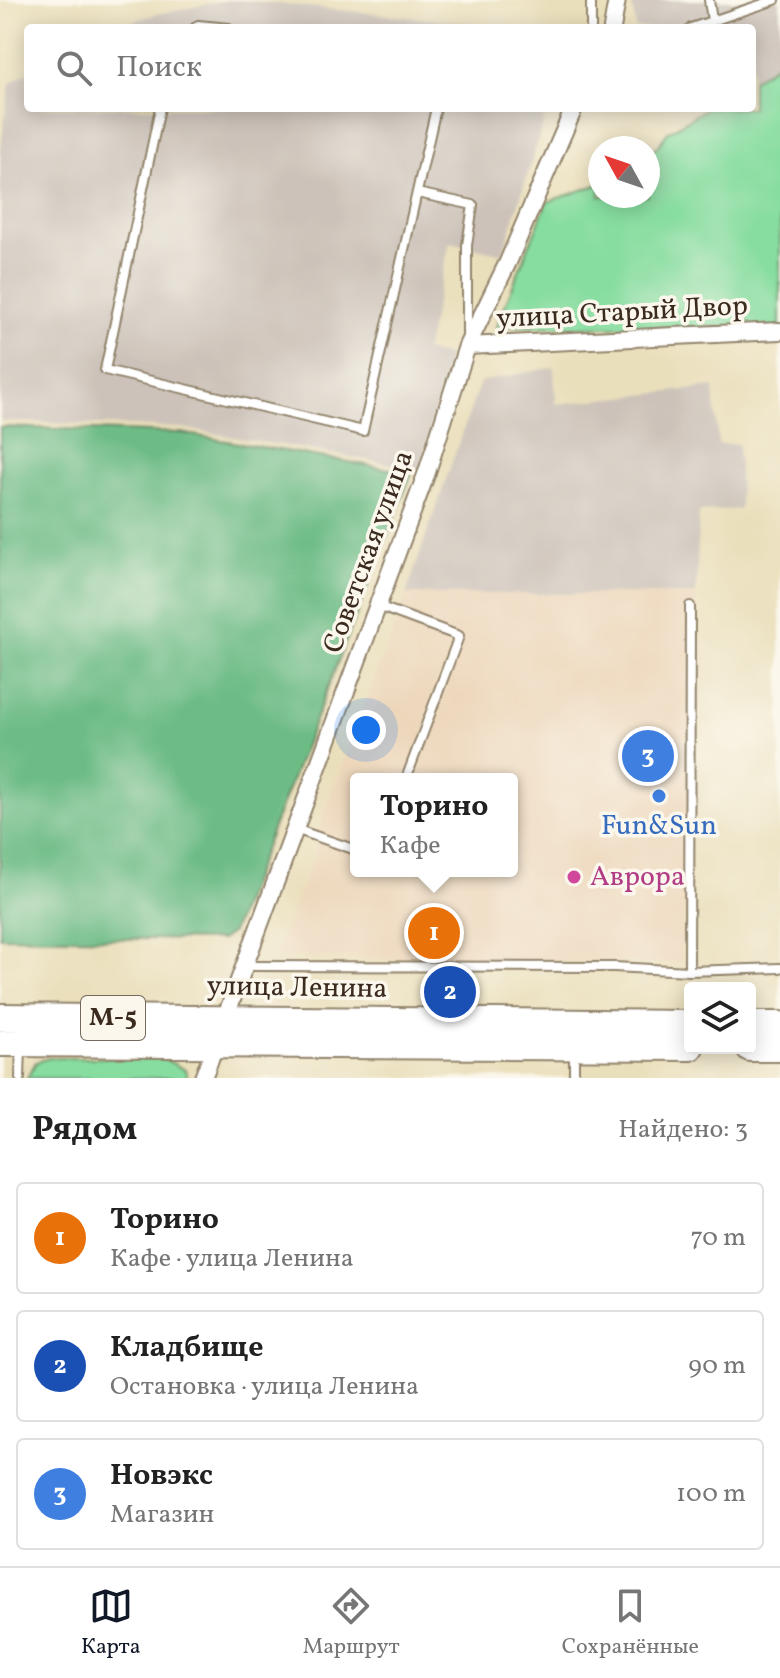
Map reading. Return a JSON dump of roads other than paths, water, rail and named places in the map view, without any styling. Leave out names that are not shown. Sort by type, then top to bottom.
[{"type":"main road","name":"улица Ленина","points":[[0,1017],[221,1032],[573,1047],[684,1047]]},
{"type":"main road","name":"улица Ленина","points":[[10,1043],[221,1032],[684,1024]]},
{"type":"main road","points":[[756,1025],[780,1025]]},
{"type":"main road","points":[[756,1048],[780,1048]]},
{"type":"street","points":[[613,24],[617,0]]},
{"type":"street","name":"Советская улица","points":[[203,1078],[427,472],[467,346],[508,262],[572,112]]},
{"type":"street","name":"улица Старый Двор","points":[[467,346],[780,331]]},
{"type":"lane","points":[[591,0],[591,24]]},
{"type":"lane","points":[[709,0],[712,21]]},
{"type":"lane","points":[[703,24],[775,0]]},
{"type":"lane","points":[[159,112],[105,370],[363,431],[435,112]]},
{"type":"lane","points":[[417,193],[473,205],[467,245],[467,346]]},
{"type":"lane","points":[[378,606],[459,636],[408,773]]},
{"type":"lane","points":[[689,971],[690,606]]},
{"type":"lane","points":[[295,829],[350,848]]},
{"type":"lane","points":[[246,966],[614,967],[689,971],[780,968]]},
{"type":"lane","points":[[10,1043],[20,1078]]},
{"type":"lane","points":[[573,1047],[574,1078]]},
{"type":"place","name":"Новэкс","points":[[648,756]]},
{"type":"place","name":"Fun&Sun","points":[[659,796]]},
{"type":"place","name":"Аврора","points":[[574,877]]},
{"type":"place","name":"Торино","points":[[434,933]]},
{"type":"place","name":"Кладбище","points":[[450,992]]}]
